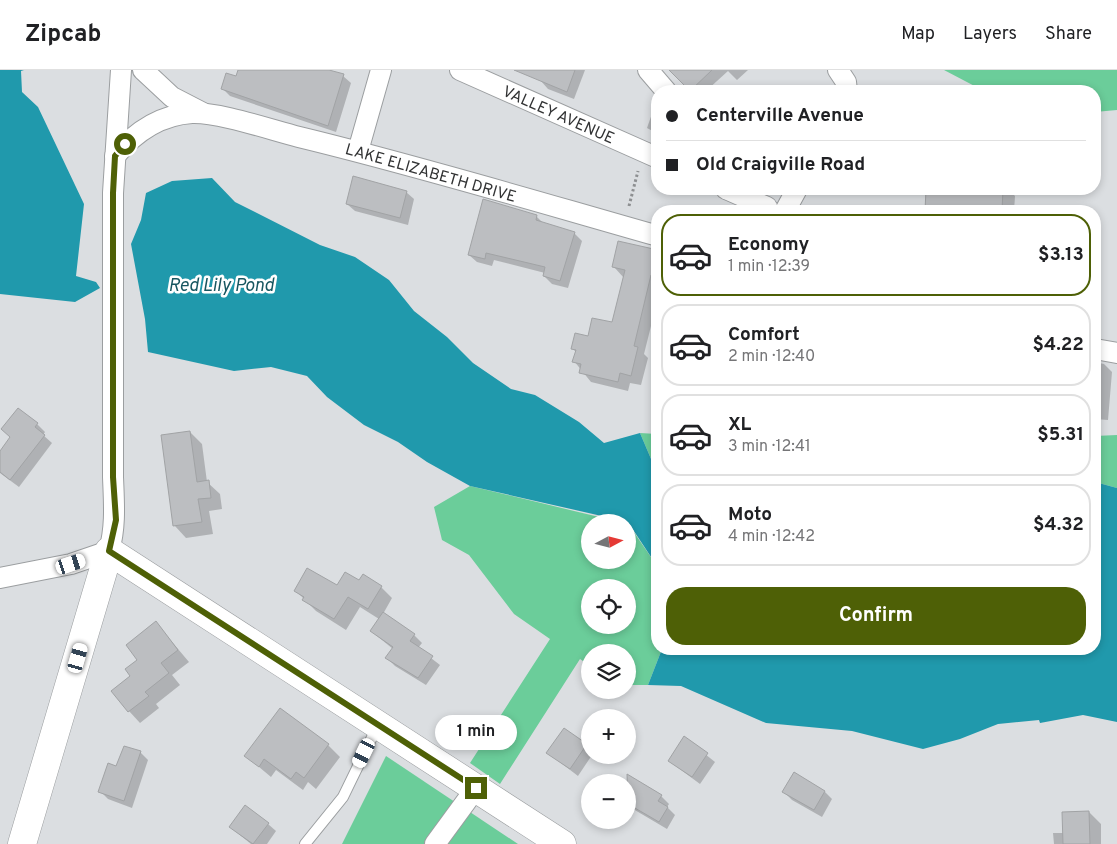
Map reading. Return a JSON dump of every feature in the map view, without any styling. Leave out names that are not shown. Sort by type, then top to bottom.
[{"type":"street","points":[[22,844],[109,551],[116,520],[113,477],[113,193],[121,70]]},
{"type":"street","name":"LAKE ELIZABETH DRIVE","points":[[143,70],[166,92],[203,113]]},
{"type":"street","points":[[358,151],[381,70]]},
{"type":"street","name":"VALLEY AVENUE","points":[[460,70],[651,155]]},
{"type":"street","points":[[648,70],[661,85]]},
{"type":"street","points":[[838,70],[846,85]]},
{"type":"street","name":"LAKE ELIZABETH DRIVE","points":[[115,156],[134,136],[155,122],[190,113],[203,113],[358,151],[651,234]]},
{"type":"street","points":[[740,195],[763,205]]},
{"type":"street","points":[[756,195],[769,205]]},
{"type":"street","points":[[780,205],[791,195]]},
{"type":"street","points":[[1101,350],[1117,353]]},
{"type":"street","points":[[0,578],[71,564],[109,551]]},
{"type":"street","points":[[109,551],[562,844]]},
{"type":"street","points":[[435,844],[476,788]]},
{"type":"lane","points":[[306,844],[343,797],[378,726]]},
{"type":"path","points":[[627,214],[639,169]]},
{"type":"green space","points":[[944,70],[1117,70],[1117,110],[1101,111],[1101,85],[973,85]]},
{"type":"green space","points":[[640,433],[651,434],[651,459]]},
{"type":"green space","points":[[1117,435],[1117,488],[1101,484],[1101,436]]},
{"type":"green space","points":[[470,486],[587,514],[581,514],[581,569],[636,569],[636,535],[651,557],[651,655],[660,655],[648,685],[636,685],[636,644],[581,644],[581,660],[500,784],[470,763],[550,639],[514,614],[469,555],[442,540],[434,507]]},
{"type":"green space","points":[[386,756],[518,844],[342,844]]},
{"type":"water","points":[[0,70],[24,70],[21,71],[22,92],[38,107],[84,204],[76,276],[96,282],[100,288],[75,302],[0,294]]},
{"type":"water","name":"Red Lily Pond","points":[[212,178],[235,202],[320,245],[355,257],[389,280],[414,311],[447,337],[473,363],[511,389],[535,395],[579,422],[604,443],[640,433],[651,459],[651,557],[636,534],[636,514],[593,514],[470,486],[427,462],[398,442],[364,425],[327,397],[307,376],[271,367],[234,371],[148,352],[145,319],[131,244],[141,220],[146,193],[172,181]]},
{"type":"water","points":[[1101,484],[1117,488],[1117,722],[1083,715],[1040,723],[1039,720],[998,724],[960,739],[923,749],[852,731],[766,723],[681,686],[648,685],[660,655],[1101,655]]},
{"type":"building","points":[[238,70],[329,70],[344,74],[328,126],[221,89],[226,73],[236,76]]},
{"type":"building","points":[[514,70],[575,70],[567,92]]},
{"type":"building","points":[[669,70],[712,70],[696,85],[684,85]]},
{"type":"building","points":[[353,176],[407,191],[400,218],[346,204]]},
{"type":"building","points":[[926,195],[1003,195],[1002,205],[925,205]]},
{"type":"building","points":[[483,199],[537,215],[536,220],[575,232],[560,281],[543,276],[545,267],[486,253],[485,259],[468,255]]},
{"type":"building","points":[[618,241],[651,248],[651,275],[634,346],[638,347],[631,376],[620,373],[618,382],[579,373],[581,364],[572,362],[576,350],[571,349],[575,333],[588,336],[592,318],[612,322],[625,270],[612,267]]},
{"type":"building","points":[[18,408],[38,423],[35,427],[45,435],[10,480],[0,472],[0,451],[10,437],[1,429]]},
{"type":"building","points":[[190,431],[197,482],[209,480],[211,498],[198,499],[202,522],[173,526],[161,435]]},
{"type":"building","points":[[307,568],[337,585],[345,572],[359,580],[363,574],[382,586],[368,609],[348,597],[334,619],[302,600],[304,597],[294,591]]},
{"type":"building","points":[[383,612],[415,634],[410,641],[433,656],[418,678],[385,658],[393,647],[370,631]]},
{"type":"building","points":[[156,621],[178,650],[161,663],[169,673],[145,692],[149,696],[128,712],[111,691],[130,676],[125,669],[137,660],[126,645]]},
{"type":"building","points":[[280,708],[329,744],[304,778],[296,772],[291,779],[264,759],[259,767],[244,756]]},
{"type":"building","points":[[564,728],[581,740],[581,753],[570,769],[546,753]]},
{"type":"building","points":[[684,736],[708,753],[692,777],[668,761]]},
{"type":"building","points":[[124,746],[141,751],[124,801],[98,792],[108,763],[116,766]]},
{"type":"building","points":[[794,772],[825,791],[814,810],[782,792]]},
{"type":"building","points":[[636,779],[662,795],[658,801],[668,807],[659,822],[636,809]]},
{"type":"building","points":[[245,805],[269,823],[253,844],[229,827]]},
{"type":"building","points":[[1089,811],[1090,844],[1063,844],[1062,812]]},
{"type":"route","points":[[125,144],[115,156],[113,193],[113,477],[116,520],[109,551],[476,788]]}]
